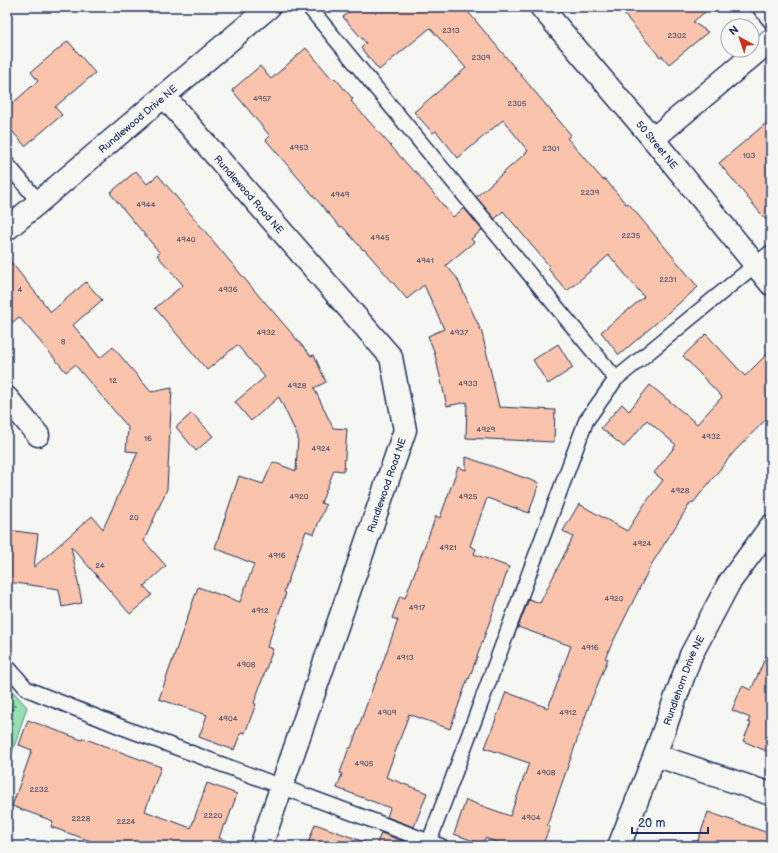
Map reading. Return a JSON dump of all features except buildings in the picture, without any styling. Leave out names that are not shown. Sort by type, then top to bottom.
[{"type":"street","name":"Rundlewood Drive NE","points":[[7,229],[268,7]]},
{"type":"street","name":"50 Street NE","points":[[541,7],[653,139],[763,258],[771,284]]},
{"type":"street","points":[[653,139],[771,40]]},
{"type":"street","name":"Rundlewood Road NE","points":[[164,96],[390,357],[405,430],[261,846]]},
{"type":"street","points":[[7,398],[38,435]]},
{"type":"street","name":"Rundlehorn Drive NE","points":[[619,846],[655,755],[691,655],[729,582],[771,526]]},
{"type":"street","points":[[655,755],[771,794]]},
{"type":"lane","points":[[309,7],[616,379]]},
{"type":"lane","points":[[759,7],[771,22]]},
{"type":"lane","points":[[7,164],[39,202]]},
{"type":"lane","points":[[7,666],[27,689],[124,728],[435,844],[586,421],[616,379],[763,258]]},
{"type":"green space","points":[[7,685],[27,707],[7,769]]}]
